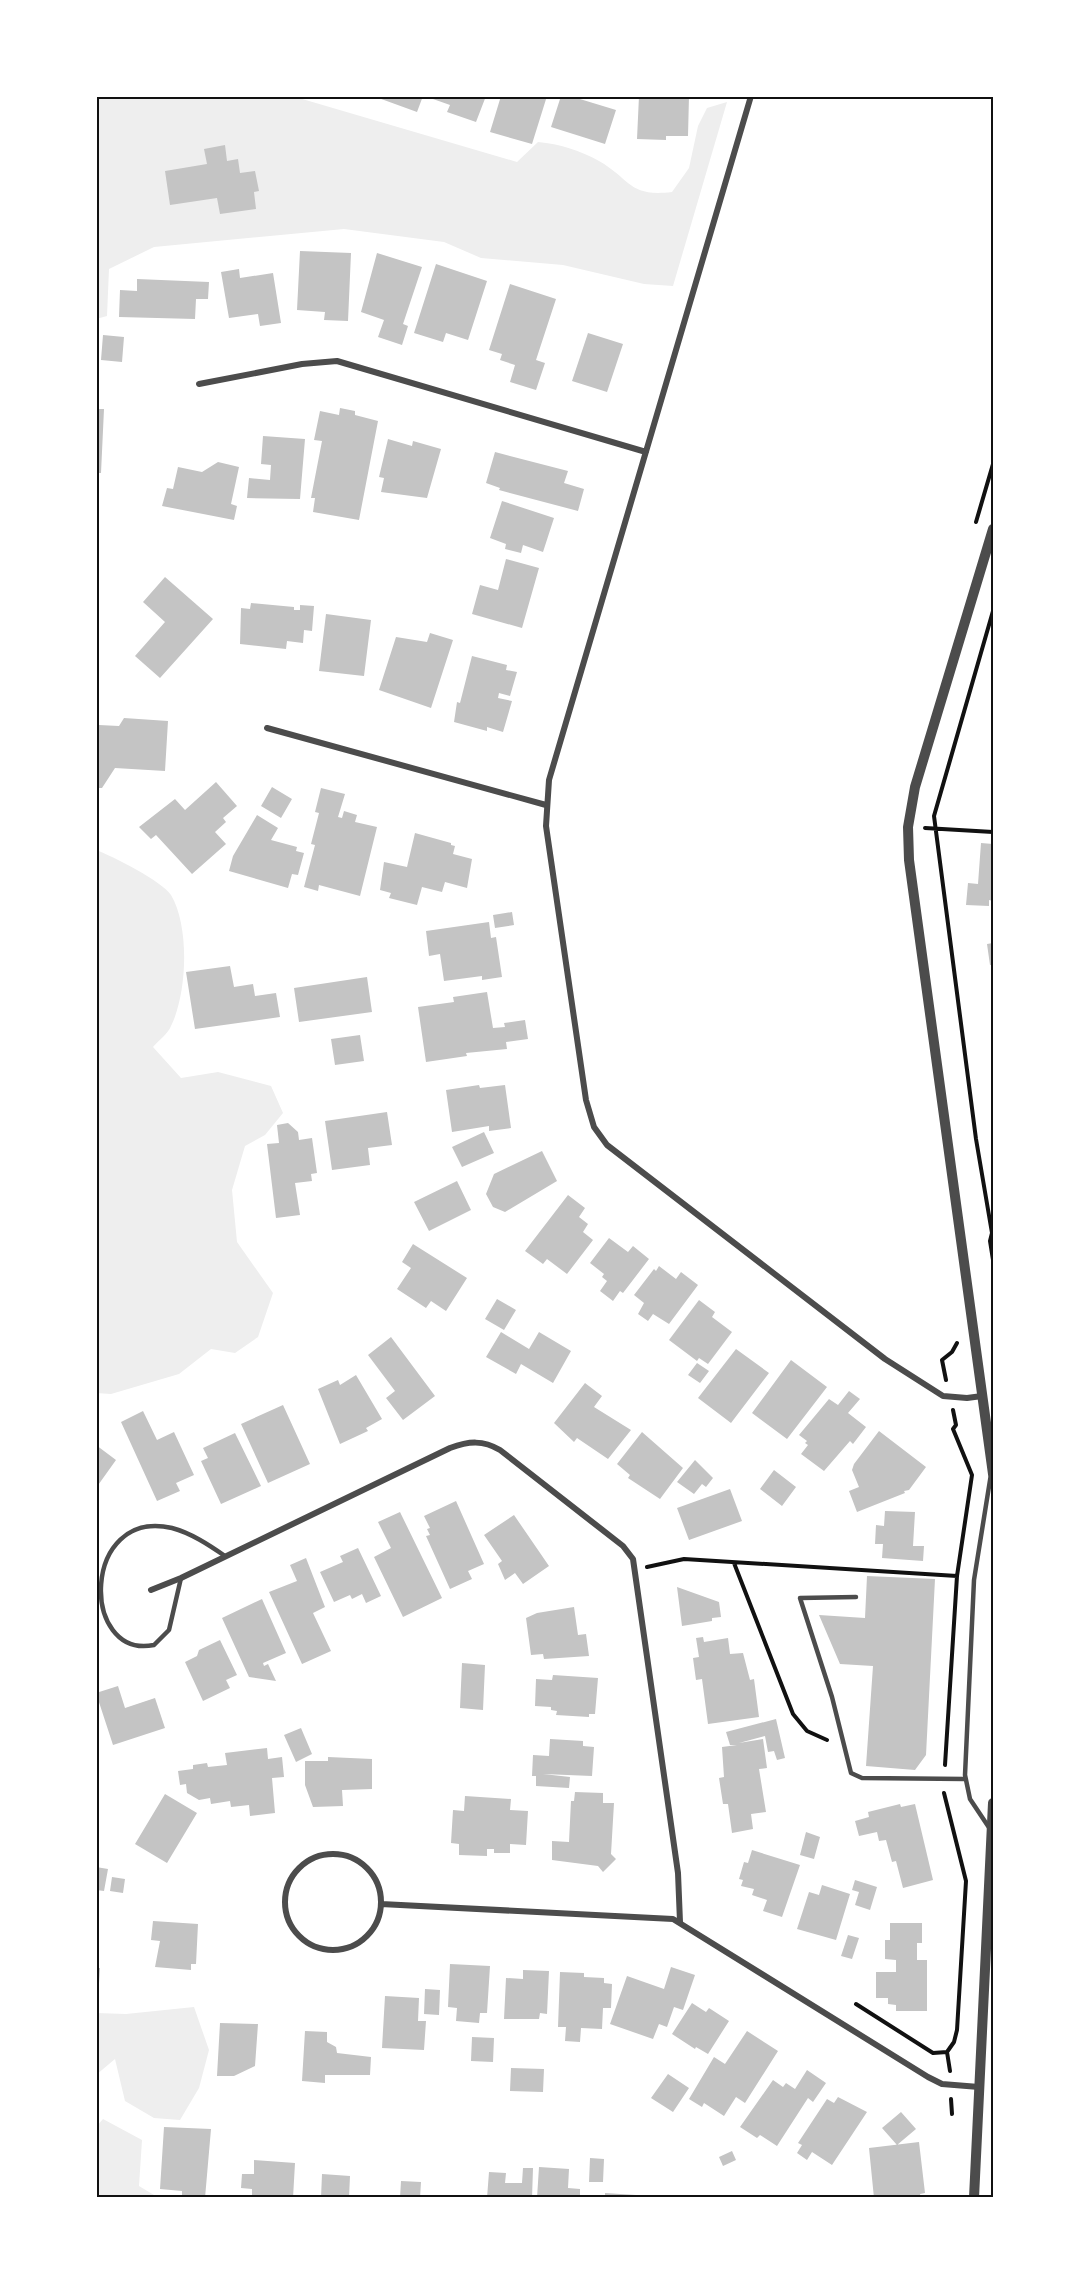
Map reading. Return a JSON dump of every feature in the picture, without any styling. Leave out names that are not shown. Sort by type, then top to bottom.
[{"type":"street","points":[[751,96],[555,754],[546,805],[547,836],[586,1100],[594,1127],[607,1146],[885,1359],[943,1396],[967,1398],[982,1396]]},
{"type":"street","points":[[199,384],[312,362],[337,361],[646,452]]},
{"type":"street","points":[[993,528],[915,787],[908,827],[909,860],[993,1474]]},
{"type":"street","points":[[267,728],[546,805]]},
{"type":"street","points":[[151,1590],[181,1578],[450,1448],[482,1442],[495,1447],[567,1500],[626,1549],[637,1569],[678,1873],[680,1922]]},
{"type":"street","points":[[974,2198],[979,2087],[989,1982],[993,1803]]},
{"type":"street","points":[[340,1854],[368,1868],[379,1889],[381,1904],[374,1927],[363,1939],[350,1946],[326,1949],[311,1944],[298,1934],[287,1914],[286,1898],[293,1876],[304,1864],[325,1855],[340,1854]]},
{"type":"street","points":[[381,1904],[657,1916],[680,1922],[928,2077],[942,2084],[979,2087]]},
{"type":"lane","points":[[992,1468],[974,1580],[965,1779],[970,1799],[992,1833]]},
{"type":"lane","points":[[181,1578],[169,1630],[154,1645],[134,1645],[112,1626],[100,1596],[100,1577],[109,1555],[127,1536],[146,1528],[172,1528],[200,1540],[225,1556]]},
{"type":"lane","points":[[856,1597],[800,1598],[832,1697],[848,1769],[858,1778],[965,1779]]},
{"type":"path","points":[[993,611],[939,792],[934,816],[976,1139],[992,1233],[993,1260]]},
{"type":"path","points":[[922,828],[993,832]]},
{"type":"path","points":[[651,1566],[680,1559],[957,1576]]},
{"type":"path","points":[[734,1563],[767,1653],[797,1721],[816,1736],[843,1745]]},
{"type":"path","points":[[856,2004],[933,2053],[947,2052]]},
{"type":"shaded area","points":[[96,96],[292,96],[517,162],[538,142],[562,146],[599,161],[631,186],[658,193],[672,192],[689,168],[698,126],[707,108],[727,102],[673,286],[644,284],[563,265],[481,258],[444,242],[344,229],[154,247],[109,269],[107,316],[96,319]]},
{"type":"shaded area","points":[[96,850],[158,883],[171,895],[177,909],[184,942],[180,997],[170,1029],[153,1047],[181,1078],[218,1072],[271,1086],[283,1113],[265,1135],[245,1146],[232,1190],[237,1242],[273,1293],[258,1337],[235,1353],[211,1349],[179,1374],[111,1394],[96,1393]]},
{"type":"shaded area","points":[[194,2007],[209,2050],[199,2088],[180,2120],[154,2118],[125,2101],[115,2059],[96,2075],[96,2013],[126,2014]]},
{"type":"shaded area","points":[[103,2119],[142,2140],[139,2186],[159,2198],[96,2198],[96,2127]]},
{"type":"building","points":[[96,96],[98,96],[98,117],[96,117]]},
{"type":"building","points":[[373,96],[423,96],[417,112]]},
{"type":"building","points":[[434,96],[486,96],[476,122],[447,112],[450,105],[433,99]]},
{"type":"building","points":[[501,96],[547,96],[532,144],[490,132]]},
{"type":"building","points":[[561,96],[570,96],[616,110],[605,144],[551,127]]},
{"type":"building","points":[[639,96],[689,96],[688,136],[666,136],[666,140],[637,139]]},
{"type":"building","points":[[225,145],[227,161],[238,159],[240,173],[255,171],[259,191],[254,192],[256,209],[220,214],[217,198],[170,205],[165,171],[207,164],[204,149]]},
{"type":"building","points":[[300,251],[351,253],[348,321],[324,320],[325,312],[297,310]]},
{"type":"building","points":[[377,253],[422,267],[403,324],[408,326],[402,345],[378,337],[384,320],[361,312]]},
{"type":"building","points":[[436,264],[487,281],[468,340],[446,333],[443,342],[414,333]]},
{"type":"building","points":[[239,269],[240,278],[273,273],[281,323],[260,326],[258,314],[229,318],[221,272]]},
{"type":"building","points":[[137,279],[209,282],[208,299],[196,299],[195,319],[119,317],[120,290],[137,291]]},
{"type":"building","points":[[510,284],[556,299],[536,360],[545,363],[536,390],[510,382],[515,365],[500,360],[502,354],[489,350]]},
{"type":"building","points":[[588,333],[623,344],[607,392],[572,381]]},
{"type":"building","points":[[103,335],[124,337],[122,362],[101,360]]},
{"type":"building","points":[[340,408],[355,411],[355,415],[378,421],[359,520],[313,512],[315,498],[311,498],[322,441],[314,440],[320,411],[339,415]]},
{"type":"building","points":[[96,409],[104,409],[101,473],[96,473]]},
{"type":"building","points":[[263,436],[305,439],[300,499],[247,498],[249,478],[270,480],[271,465],[261,464]]},
{"type":"building","points":[[388,439],[412,446],[413,441],[441,449],[427,498],[381,492],[384,478],[379,477]]},
{"type":"building","points":[[495,452],[568,471],[564,483],[584,489],[578,511],[499,490],[500,488],[486,483]]},
{"type":"building","points":[[218,462],[239,467],[231,504],[237,506],[234,520],[162,506],[167,488],[173,489],[178,467],[202,472]]},
{"type":"building","points":[[502,501],[554,518],[543,552],[523,545],[521,553],[505,549],[506,544],[490,538]]},
{"type":"building","points":[[506,559],[539,568],[522,628],[472,614],[480,585],[498,590]]},
{"type":"building","points":[[165,577],[213,619],[160,678],[135,656],[165,622],[143,602]]},
{"type":"building","points":[[251,603],[294,607],[294,610],[300,610],[300,605],[314,606],[312,631],[304,630],[303,643],[287,641],[286,649],[240,644],[241,608],[250,609]]},
{"type":"building","points":[[326,614],[371,620],[364,676],[319,671]]},
{"type":"building","points":[[430,633],[453,640],[431,708],[379,690],[396,637],[427,642]]},
{"type":"building","points":[[472,656],[507,665],[506,670],[517,672],[510,696],[499,693],[498,698],[512,701],[503,732],[487,727],[487,731],[454,722],[457,702],[460,703]]},
{"type":"building","points":[[124,718],[168,721],[165,771],[115,768],[102,788],[96,788],[99,725],[119,726]]},
{"type":"building","points":[[216,782],[237,806],[223,818],[226,822],[215,832],[226,844],[192,874],[156,835],[151,839],[139,827],[175,799],[185,810]]},
{"type":"building","points":[[272,787],[292,799],[281,818],[261,806]]},
{"type":"building","points":[[321,788],[345,794],[338,817],[342,818],[344,811],[357,815],[355,822],[377,827],[360,896],[319,885],[318,891],[304,887],[315,845],[311,844],[319,813],[315,812]]},
{"type":"building","points":[[257,815],[278,828],[271,840],[297,847],[296,851],[304,853],[298,875],[292,874],[288,888],[229,871],[233,856]]},
{"type":"building","points":[[415,833],[451,843],[455,846],[453,854],[472,859],[467,888],[445,882],[442,892],[422,887],[417,905],[389,898],[391,893],[380,890],[384,862],[407,867]]},
{"type":"building","points":[[981,843],[993,844],[993,901],[989,900],[989,906],[966,905],[968,883],[978,884]]},
{"type":"building","points":[[512,912],[514,925],[495,928],[493,915]]},
{"type":"building","points":[[489,922],[491,938],[496,937],[502,977],[482,980],[482,976],[444,981],[440,954],[429,956],[426,931]]},
{"type":"building","points":[[993,943],[993,965],[990,965],[987,944]]},
{"type":"building","points":[[230,966],[234,987],[253,984],[255,996],[276,993],[280,1017],[195,1029],[186,972]]},
{"type":"building","points":[[367,977],[372,1012],[299,1022],[294,988]]},
{"type":"building","points":[[487,992],[493,1028],[505,1027],[504,1023],[525,1020],[528,1039],[506,1042],[507,1049],[466,1053],[467,1056],[426,1062],[418,1007],[454,1002],[453,997]]},
{"type":"building","points":[[360,1035],[364,1061],[335,1065],[331,1039]]},
{"type":"building","points":[[479,1085],[480,1088],[505,1085],[511,1128],[489,1131],[489,1126],[452,1132],[446,1090]]},
{"type":"building","points":[[387,1112],[392,1145],[368,1148],[370,1165],[332,1170],[325,1121]]},
{"type":"building","points":[[288,1123],[298,1132],[299,1140],[312,1138],[317,1173],[311,1174],[312,1181],[295,1183],[300,1215],[276,1218],[267,1144],[279,1143],[277,1125]]},
{"type":"building","points":[[484,1132],[494,1153],[462,1167],[452,1147]]},
{"type":"building","points":[[542,1151],[557,1181],[505,1212],[493,1207],[486,1194],[494,1174]]},
{"type":"building","points":[[457,1181],[471,1210],[429,1231],[414,1202]]},
{"type":"building","points":[[568,1195],[585,1208],[579,1217],[588,1224],[583,1232],[593,1240],[567,1274],[547,1259],[543,1264],[525,1251]]},
{"type":"building","points":[[609,1238],[628,1252],[633,1246],[649,1259],[623,1293],[620,1291],[613,1301],[600,1291],[607,1281],[602,1277],[604,1274],[590,1263]]},
{"type":"building","points":[[413,1244],[467,1278],[446,1311],[431,1301],[426,1308],[397,1289],[411,1268],[402,1262]]},
{"type":"building","points":[[659,1266],[676,1279],[681,1272],[698,1285],[669,1324],[653,1314],[648,1321],[638,1314],[644,1303],[634,1295],[654,1269],[656,1271]]},
{"type":"building","points":[[497,1299],[516,1310],[504,1330],[485,1319]]},
{"type":"building","points":[[699,1300],[715,1312],[712,1317],[732,1332],[708,1364],[699,1358],[697,1361],[669,1340]]},
{"type":"building","points":[[501,1332],[529,1349],[539,1332],[571,1351],[553,1383],[521,1364],[516,1374],[486,1357]]},
{"type":"building","points":[[391,1337],[435,1396],[403,1420],[386,1398],[395,1391],[368,1355]]},
{"type":"building","points":[[736,1349],[769,1373],[731,1423],[698,1398]]},
{"type":"building","points":[[791,1360],[827,1387],[787,1439],[752,1413]]},
{"type":"building","points":[[697,1363],[709,1371],[700,1383],[688,1375]]},
{"type":"building","points":[[356,1375],[382,1419],[366,1428],[368,1431],[340,1444],[318,1389],[338,1380],[340,1385]]},
{"type":"building","points":[[585,1383],[602,1396],[594,1407],[631,1430],[608,1459],[577,1438],[574,1442],[554,1423]]},
{"type":"building","points":[[849,1391],[860,1399],[848,1413],[866,1427],[853,1444],[850,1441],[824,1471],[801,1454],[808,1445],[805,1443],[807,1441],[799,1435],[829,1399],[838,1405]]},
{"type":"building","points":[[283,1405],[310,1464],[268,1483],[241,1424]]},
{"type":"building","points":[[143,1411],[157,1440],[174,1432],[194,1475],[176,1483],[180,1491],[157,1501],[121,1422]]},
{"type":"building","points":[[879,1431],[926,1467],[909,1490],[904,1491],[905,1493],[857,1512],[849,1491],[859,1487],[852,1470]]},
{"type":"building","points":[[642,1432],[683,1468],[660,1499],[628,1478],[630,1475],[617,1464]]},
{"type":"building","points":[[235,1433],[261,1486],[221,1504],[201,1461],[208,1458],[203,1448]]},
{"type":"building","points":[[96,1445],[116,1460],[96,1488]]},
{"type":"building","points":[[695,1460],[713,1478],[706,1487],[702,1484],[694,1494],[677,1482]]},
{"type":"building","points":[[774,1470],[796,1487],[782,1506],[760,1489]]},
{"type":"building","points":[[730,1489],[742,1521],[689,1540],[677,1508]]},
{"type":"building","points":[[456,1501],[484,1564],[468,1571],[472,1579],[450,1589],[426,1536],[430,1535],[427,1529],[430,1528],[424,1516]]},
{"type":"building","points":[[885,1511],[915,1512],[913,1546],[924,1546],[923,1561],[882,1558],[883,1544],[875,1544],[876,1525],[884,1526]]},
{"type":"building","points":[[400,1512],[442,1598],[403,1617],[374,1557],[391,1548],[378,1522]]},
{"type":"building","points":[[514,1515],[549,1566],[523,1584],[515,1573],[505,1580],[498,1564],[502,1561],[484,1535]]},
{"type":"building","points":[[358,1548],[381,1596],[366,1603],[362,1594],[352,1599],[350,1595],[334,1602],[320,1572],[343,1562],[340,1556]]},
{"type":"building","points":[[306,1558],[325,1607],[313,1613],[331,1651],[302,1664],[269,1592],[297,1581],[290,1565]]},
{"type":"building","points":[[867,1576],[935,1579],[926,1755],[915,1770],[866,1766],[873,1666],[840,1664],[819,1615],[865,1618]]},
{"type":"building","points":[[677,1587],[719,1602],[721,1617],[712,1618],[712,1621],[682,1626]]},
{"type":"building","points":[[262,1599],[286,1653],[263,1663],[264,1666],[268,1664],[276,1681],[249,1677],[222,1618]]},
{"type":"building","points":[[574,1607],[578,1635],[586,1634],[589,1656],[544,1659],[543,1654],[531,1655],[526,1618],[537,1613]]},
{"type":"building","points":[[703,1637],[704,1642],[728,1638],[730,1654],[743,1653],[750,1680],[754,1679],[759,1717],[708,1724],[702,1679],[696,1680],[693,1658],[699,1657],[696,1638]]},
{"type":"building","points":[[220,1640],[237,1675],[226,1680],[230,1688],[203,1701],[185,1662],[197,1656],[199,1650]]},
{"type":"building","points":[[462,1663],[485,1665],[483,1710],[460,1708]]},
{"type":"building","points":[[553,1675],[598,1678],[595,1714],[589,1714],[589,1717],[556,1715],[557,1711],[551,1710],[551,1707],[535,1706],[536,1679],[552,1680]]},
{"type":"building","points":[[118,1686],[125,1708],[155,1698],[165,1728],[113,1745],[96,1693]]},
{"type":"building","points":[[776,1719],[785,1758],[777,1760],[774,1751],[768,1752],[765,1736],[739,1743],[763,1739],[767,1768],[759,1769],[766,1812],[751,1814],[753,1829],[732,1833],[728,1804],[723,1804],[719,1778],[724,1777],[722,1747],[737,1745],[730,1745],[726,1732]]},
{"type":"building","points":[[301,1728],[312,1754],[296,1762],[284,1735]]},
{"type":"building","points":[[550,1739],[583,1741],[583,1746],[594,1747],[592,1776],[543,1774],[570,1777],[569,1788],[536,1786],[536,1776],[532,1776],[533,1755],[549,1756]]},
{"type":"building","points":[[267,1748],[268,1759],[282,1757],[284,1777],[272,1778],[275,1813],[250,1816],[249,1805],[231,1807],[230,1801],[211,1804],[210,1798],[199,1800],[187,1793],[186,1784],[180,1785],[178,1771],[193,1769],[193,1765],[207,1763],[208,1767],[227,1765],[225,1753]]},
{"type":"building","points":[[328,1757],[372,1759],[372,1789],[342,1790],[343,1806],[313,1807],[305,1785],[305,1761],[328,1761]]},
{"type":"building","points":[[575,1792],[603,1793],[603,1803],[614,1803],[611,1854],[616,1859],[603,1872],[598,1866],[552,1860],[552,1841],[569,1842],[571,1801],[574,1801]]},
{"type":"building","points":[[165,1794],[197,1813],[167,1863],[135,1844]]},
{"type":"building","points":[[465,1796],[511,1799],[510,1810],[528,1811],[526,1845],[510,1844],[510,1853],[494,1853],[494,1849],[487,1849],[487,1856],[459,1855],[459,1844],[451,1843],[453,1810],[464,1811]]},
{"type":"building","points":[[900,1804],[901,1807],[915,1804],[933,1880],[903,1888],[896,1861],[892,1862],[886,1840],[879,1841],[877,1832],[859,1836],[855,1821],[869,1817],[868,1812]]},
{"type":"building","points":[[806,1832],[820,1837],[814,1859],[800,1855]]},
{"type":"building","points":[[752,1850],[800,1865],[782,1917],[763,1911],[767,1900],[752,1895],[754,1889],[741,1886],[743,1880],[739,1879],[744,1862],[748,1863]]},
{"type":"building","points":[[96,1867],[108,1869],[104,1891],[96,1890]]},
{"type":"building","points":[[112,1877],[125,1879],[123,1893],[110,1891]]},
{"type":"building","points":[[855,1880],[877,1887],[870,1910],[855,1905],[859,1892],[852,1890]]},
{"type":"building","points":[[822,1885],[850,1894],[836,1940],[797,1929],[809,1892],[819,1895]]},
{"type":"building","points":[[153,1921],[198,1924],[196,1964],[191,1964],[191,1970],[155,1967],[160,1941],[151,1940]]},
{"type":"building","points":[[890,1923],[922,1923],[922,1943],[917,1943],[917,1960],[927,1960],[927,2011],[896,2011],[896,2005],[888,2004],[888,1998],[876,1998],[876,1972],[896,1972],[896,1960],[885,1959],[885,1940],[890,1940]]},
{"type":"building","points":[[848,1935],[859,1938],[852,1959],[841,1956]]},
{"type":"building","points":[[450,1964],[490,1966],[487,2013],[480,2013],[479,2023],[456,2021],[457,2008],[448,2007]]},
{"type":"building","points":[[671,1967],[695,1975],[683,2010],[674,2007],[667,2027],[659,2024],[653,2039],[610,2024],[627,1976],[664,1989]]},
{"type":"building","points":[[96,1968],[100,1968],[98,1999],[96,1999]]},
{"type":"building","points":[[523,1970],[549,1971],[547,2014],[540,2013],[539,2019],[504,2019],[506,1978],[523,1979]]},
{"type":"building","points":[[560,1972],[584,1973],[584,1977],[604,1978],[604,1983],[612,1984],[611,2008],[603,2008],[602,2029],[581,2028],[580,2042],[565,2041],[566,2027],[558,2027]]},
{"type":"building","points":[[425,1989],[440,1990],[439,2015],[424,2014]]},
{"type":"building","points":[[385,1996],[419,1998],[418,2021],[426,2021],[424,2050],[382,2048]]},
{"type":"building","points":[[692,2003],[706,2012],[709,2008],[729,2021],[708,2054],[696,2047],[695,2049],[672,2034]]},
{"type":"building","points":[[220,2023],[258,2024],[255,2066],[234,2076],[217,2076]]},
{"type":"building","points":[[305,2031],[327,2032],[327,2042],[336,2047],[337,2053],[371,2057],[370,2075],[325,2075],[325,2083],[302,2081]]},
{"type":"building","points":[[747,2031],[778,2051],[745,2103],[736,2097],[724,2116],[704,2103],[702,2107],[689,2099],[714,2057],[725,2064]]},
{"type":"building","points":[[472,2037],[494,2038],[493,2062],[471,2061]]},
{"type":"building","points":[[511,2068],[544,2069],[543,2092],[510,2091]]},
{"type":"building","points":[[807,2070],[826,2083],[813,2102],[808,2098],[777,2146],[760,2135],[757,2138],[740,2127],[773,2080],[783,2087],[786,2083],[795,2089]]},
{"type":"building","points":[[668,2074],[689,2088],[673,2112],[651,2098]]},
{"type":"building","points":[[838,2097],[867,2112],[832,2165],[812,2152],[807,2160],[797,2153],[802,2145],[798,2143],[827,2099],[834,2103]]},
{"type":"building","points":[[901,2112],[916,2129],[897,2145],[882,2128]]},
{"type":"building","points":[[164,2127],[211,2129],[205,2198],[182,2198],[182,2191],[160,2189]]},
{"type":"building","points":[[919,2142],[925,2193],[920,2194],[921,2198],[874,2198],[869,2148]]},
{"type":"building","points":[[732,2151],[736,2160],[723,2166],[719,2157]]},
{"type":"building","points":[[590,2158],[604,2159],[603,2182],[589,2182]]},
{"type":"building","points":[[254,2160],[295,2163],[293,2198],[252,2198],[252,2189],[241,2188],[242,2174],[254,2174]]},
{"type":"building","points":[[539,2167],[569,2169],[568,2188],[580,2189],[580,2198],[537,2198]]},
{"type":"building","points":[[523,2168],[533,2168],[532,2198],[487,2198],[489,2172],[506,2173],[505,2183],[522,2183]]},
{"type":"building","points":[[322,2174],[350,2176],[349,2198],[321,2198]]},
{"type":"building","points":[[401,2181],[421,2182],[420,2198],[400,2198]]},
{"type":"building","points":[[605,2193],[636,2195],[636,2198],[605,2198]]},
{"type":"building","points":[[375,2195],[391,2196],[391,2198],[375,2198]]}]
